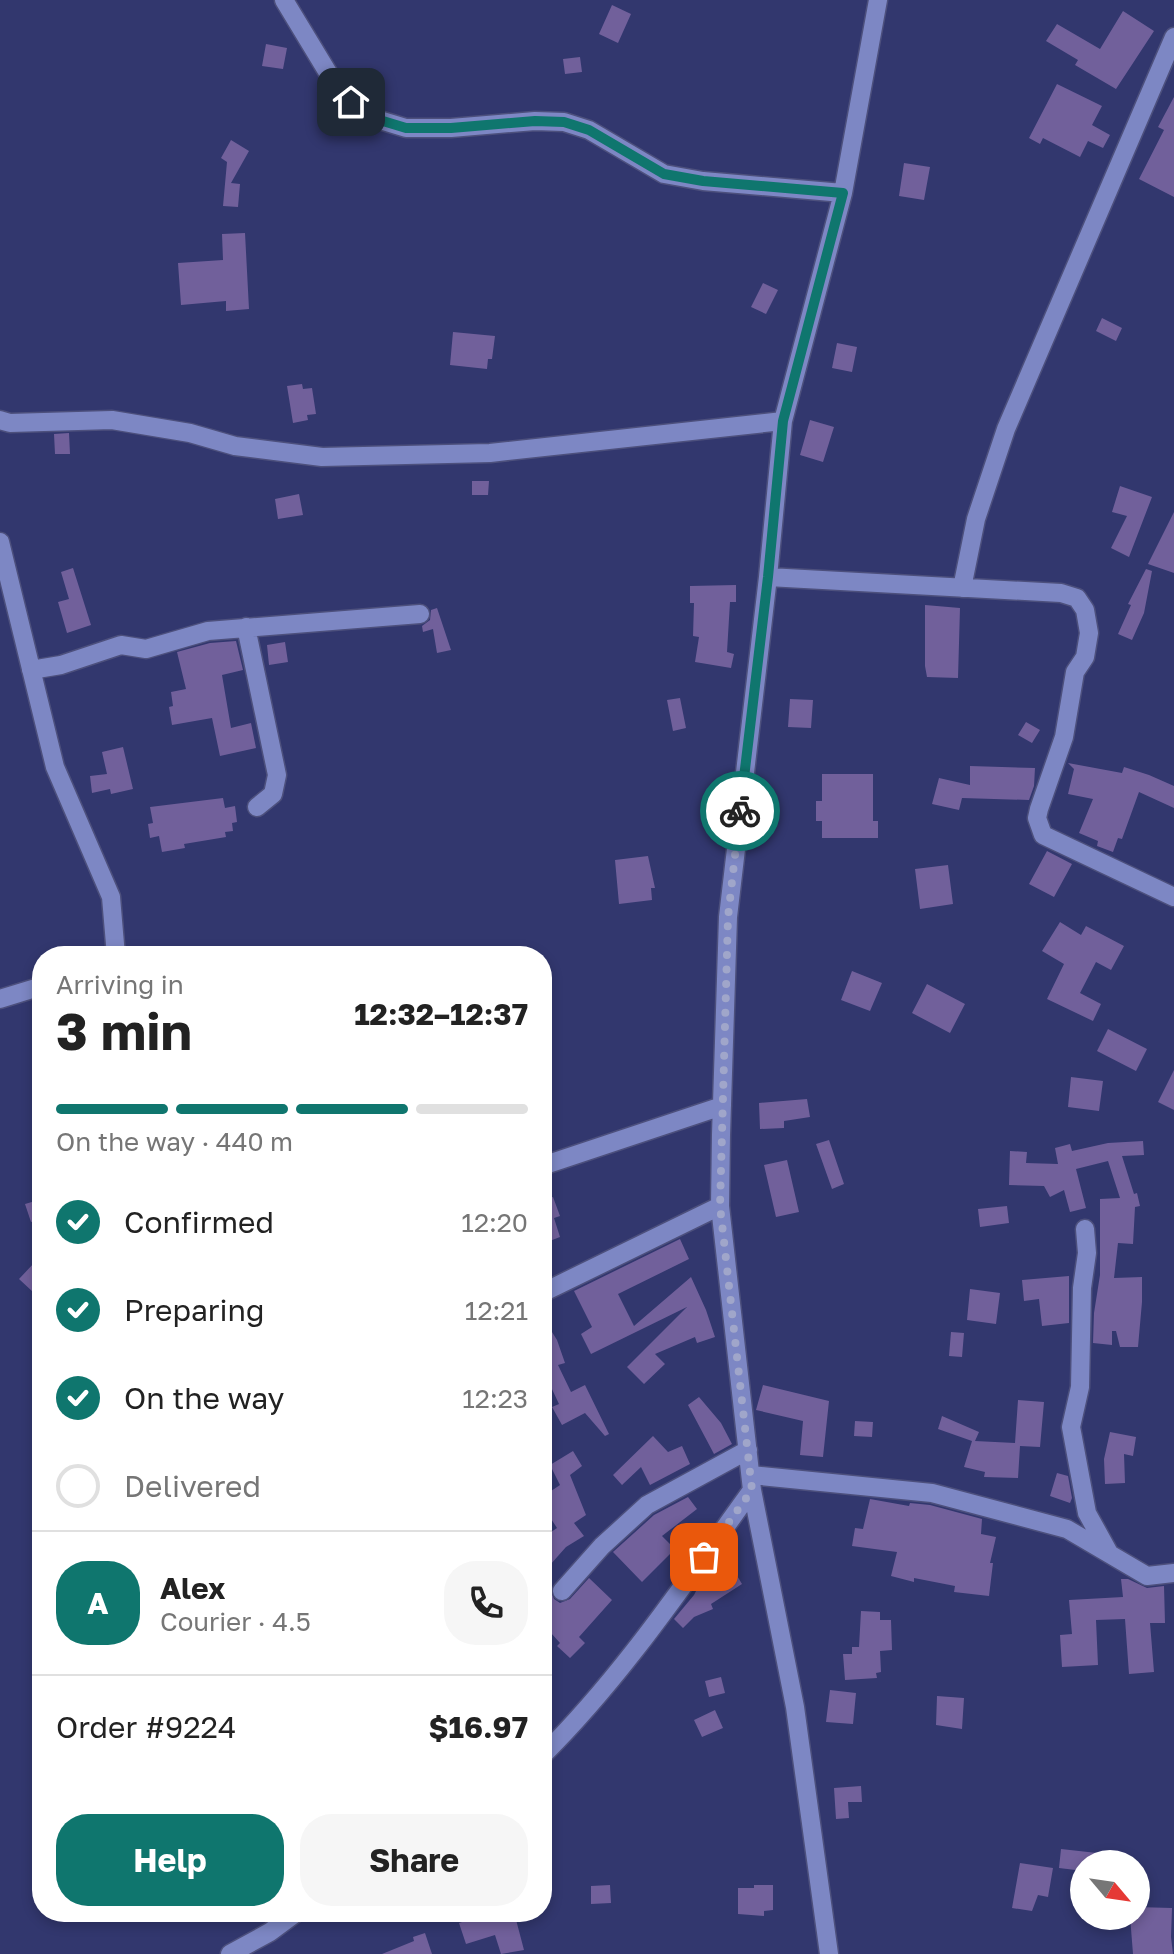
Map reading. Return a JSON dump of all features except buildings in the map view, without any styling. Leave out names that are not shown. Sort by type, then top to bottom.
[{"type":"street","points":[[284,0],[333,81],[351,102],[373,118],[406,128],[564,122],[589,130],[664,174],[703,181],[843,193]]},
{"type":"street","points":[[829,1954],[795,1707],[752,1482],[720,1206],[722,1106],[728,917],[783,421],[843,193],[878,0]]},
{"type":"street","points":[[962,588],[976,519],[1006,429],[1174,37]]},
{"type":"street","points":[[0,420],[10,423],[112,420],[190,433],[235,446],[322,457],[490,453],[783,421]]},
{"type":"street","points":[[0,542],[6,600],[31,670],[55,767],[111,897],[115,946]]},
{"type":"street","points":[[768,577],[1061,593],[1077,598],[1085,610],[1089,633],[1085,657],[1075,672],[1064,737],[1037,818],[1043,835],[1174,897]]},
{"type":"street","points":[[31,670],[61,665],[121,645],[146,649],[208,631],[420,614]]},
{"type":"street","points":[[246,627],[277,775],[273,794],[257,807]]},
{"type":"street","points":[[111,897],[115,946]]},
{"type":"street","points":[[0,999],[32,989]]},
{"type":"street","points":[[552,1163],[722,1106]]},
{"type":"street","points":[[552,1288],[720,1206]]},
{"type":"street","points":[[1085,1229],[1087,1253],[1082,1288],[1080,1387],[1071,1427],[1087,1513],[1109,1553]]},
{"type":"street","points":[[562,1591],[602,1546],[647,1505],[748,1450]]},
{"type":"street","points":[[752,1482],[932,1493],[1067,1529],[1147,1576],[1174,1573]]},
{"type":"street","points":[[552,1746],[591,1705],[688,1579],[752,1482]]},
{"type":"street","points":[[230,1954],[284,1922]]},
{"type":"way so far","points":[[704,1557],[752,1490],[720,1206],[728,917],[740,811]]},
{"type":"route","points":[[351,102],[373,118],[406,128],[564,122],[589,130],[664,174],[703,181],[843,193],[783,421],[740,811]]}]
